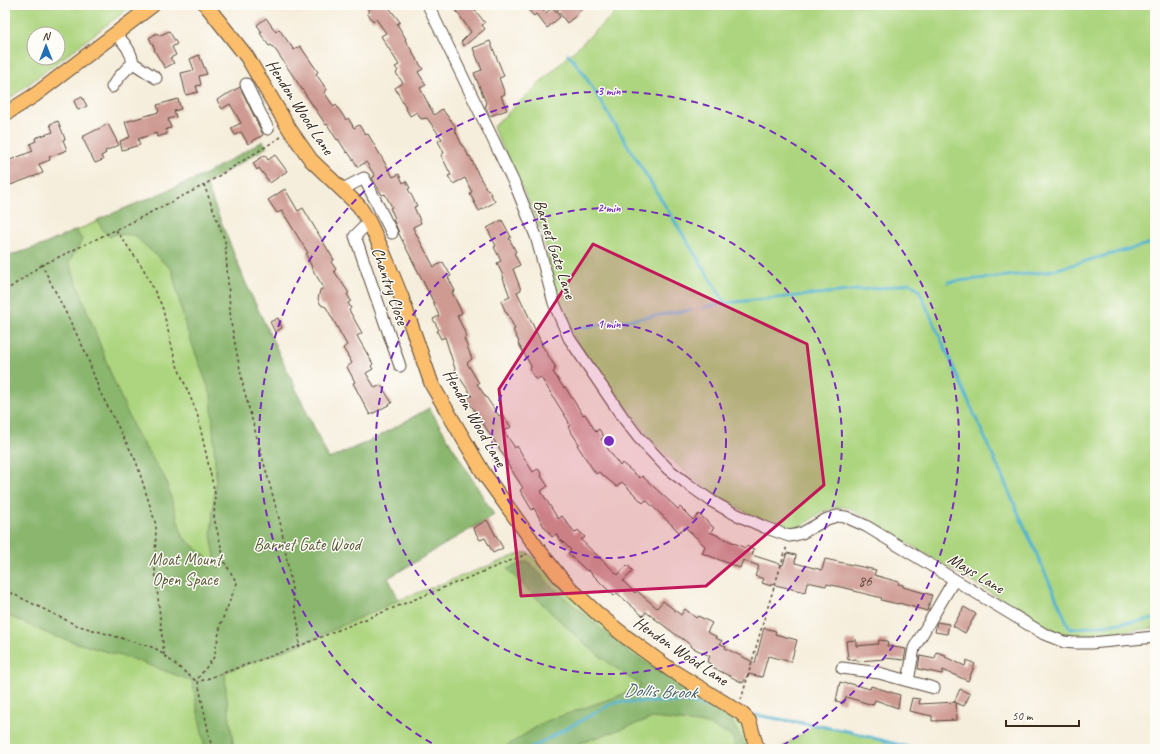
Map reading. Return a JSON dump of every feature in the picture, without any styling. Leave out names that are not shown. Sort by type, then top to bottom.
[{"type":"main road","points":[[5,114],[35,95],[152,5]]},
{"type":"main road","name":"Hendon Wood Lane","points":[[206,5],[247,57],[290,130],[310,160],[359,206],[369,222],[401,296],[432,385],[484,474],[538,549],[570,588],[599,615],[626,637],[671,670],[741,713],[749,721],[757,749]]},
{"type":"street","name":"Barnet Gate Lane","points":[[428,5],[517,189],[531,222],[554,303],[569,338],[622,416],[638,437],[668,469],[695,490],[712,502],[731,512],[764,527],[789,536]]},
{"type":"street","points":[[116,34],[129,50],[133,63],[156,78]]},
{"type":"street","points":[[112,87],[121,74],[133,63]]},
{"type":"street","points":[[246,84],[268,129]]},
{"type":"street","points":[[256,104],[271,96]]},
{"type":"street","name":"Chantry Close","points":[[341,190],[364,178],[392,233]]},
{"type":"street","name":"Chantry Close","points":[[369,222],[355,236],[400,366]]},
{"type":"street","name":"Mays Lane","points":[[789,536],[802,533],[832,517],[846,517],[866,526],[1044,634],[1064,642],[1091,643],[1155,637]]},
{"type":"street","points":[[908,680],[914,648],[954,580]]},
{"type":"street","points":[[842,668],[879,673],[934,688]]},
{"type":"path","points":[[5,291],[42,265],[116,230],[204,185],[281,137]]},
{"type":"path","points":[[204,185],[225,241],[231,323],[244,390],[281,526],[298,630],[299,646]]},
{"type":"path","points":[[116,230],[143,268],[162,306],[176,363],[197,413],[215,494],[214,518],[225,563],[237,583],[221,623],[214,657],[197,682]]},
{"type":"path","points":[[42,265],[85,351],[100,392],[136,461],[156,524],[155,569],[164,655]]},
{"type":"path","points":[[740,705],[789,536]]},
{"type":"path","points":[[197,682],[299,646],[538,549]]},
{"type":"path","points":[[5,590],[76,625],[155,648],[197,682],[212,749]]},
{"type":"highlighted area","points":[[593,244],[807,344],[824,485],[706,586],[521,596],[499,389]]},
{"type":"green space","points":[[5,5],[133,5],[66,56],[66,26],[26,26],[26,66],[53,66],[5,102]]},
{"type":"green space","points":[[623,5],[1155,5],[1155,628],[1070,636],[1053,630],[849,508],[839,507],[824,511],[801,526],[792,528],[779,527],[711,494],[657,447],[577,343],[559,303],[542,230],[493,127]]},
{"type":"green space","name":"Barnet Gate Wood","points":[[263,141],[267,147],[206,184],[246,284],[329,459],[376,438],[429,408],[494,515],[388,578],[399,600],[302,644],[225,672],[226,691],[234,749],[205,749],[192,681],[138,661],[53,636],[5,614],[5,257],[43,245],[76,230],[82,240],[69,262],[111,374],[136,433],[165,478],[183,537],[220,569],[216,562],[211,535],[216,477],[211,395],[185,325],[172,270],[134,235],[115,234],[110,237],[104,232],[97,220],[202,176]]},
{"type":"green space","name":"Moat Mount Open Space","points":[[185,183],[231,247],[246,284],[329,459],[376,438],[429,408],[494,515],[388,578],[399,600],[522,553],[529,553],[568,591],[741,713],[757,749],[5,749],[5,257],[43,245]]},
{"type":"green space","points":[[528,561],[553,588],[629,653],[696,692],[729,717],[748,749],[734,749],[733,737],[707,724],[653,718],[565,749],[502,749],[544,722],[618,696],[641,685],[604,660],[554,616],[507,569]]},
{"type":"green space","points":[[817,724],[917,749],[779,749]]},
{"type":"building","points":[[365,5],[387,5],[400,22],[397,24],[423,69],[418,72],[426,85],[420,88],[434,115],[442,109],[456,127],[454,128],[463,147],[469,157],[470,156],[478,174],[495,202],[479,211],[470,194],[472,192],[465,178],[453,184],[448,176],[451,175],[441,155],[444,153],[438,141],[442,139],[427,118],[421,119],[417,112],[410,116],[395,88],[403,83],[396,73],[398,71],[395,67],[399,65],[381,36],[386,33],[376,19],[373,21],[367,13],[369,11]]},
{"type":"building","points":[[460,5],[481,5],[475,10],[485,23],[482,25],[485,29],[464,46],[461,42],[471,32],[455,9]]},
{"type":"building","points":[[524,5],[539,5],[546,13],[553,7],[560,17],[547,28],[536,14],[534,16]]},
{"type":"building","points":[[564,5],[587,5],[567,23],[557,10]]},
{"type":"building","points":[[266,18],[276,32],[279,29],[294,50],[300,46],[318,72],[316,74],[327,90],[324,92],[334,107],[336,105],[346,120],[348,118],[354,128],[359,125],[366,135],[368,134],[393,177],[399,174],[403,183],[406,181],[410,188],[408,189],[417,206],[414,207],[421,223],[413,228],[434,267],[443,262],[451,276],[448,277],[455,291],[452,292],[462,313],[457,316],[464,330],[466,337],[464,338],[472,359],[467,363],[479,383],[477,384],[499,416],[502,414],[511,427],[504,431],[515,448],[517,446],[533,472],[538,469],[542,475],[541,476],[548,486],[541,491],[558,519],[562,516],[575,533],[578,530],[585,537],[581,540],[618,575],[627,565],[633,571],[623,581],[635,593],[637,591],[657,608],[663,601],[681,615],[685,609],[696,618],[698,616],[712,623],[707,632],[722,641],[720,644],[726,646],[725,648],[755,663],[764,628],[776,631],[775,634],[797,640],[791,662],[768,656],[762,677],[748,674],[743,683],[710,666],[711,664],[707,662],[710,656],[691,647],[692,646],[646,612],[643,616],[617,593],[614,596],[588,570],[587,571],[568,553],[571,550],[556,534],[552,537],[543,525],[534,508],[532,510],[520,490],[523,488],[507,463],[508,462],[467,399],[472,396],[456,372],[445,337],[441,339],[437,331],[439,330],[433,319],[439,316],[434,303],[399,234],[393,219],[395,218],[390,208],[392,207],[385,194],[382,195],[372,178],[375,176],[366,162],[358,167],[348,152],[347,153],[327,124],[326,125],[277,52],[271,45],[269,46],[260,33],[262,32],[257,25]]},
{"type":"building","points":[[169,31],[177,44],[172,47],[176,55],[170,58],[174,63],[165,68],[154,50],[155,49],[149,38],[157,33],[159,36]]},
{"type":"building","points":[[490,41],[504,76],[499,78],[505,94],[501,96],[507,110],[490,116],[474,73],[482,70],[473,48]]},
{"type":"building","points":[[199,55],[207,74],[199,76],[201,85],[196,86],[198,92],[186,95],[181,73],[194,70],[190,59]]},
{"type":"building","points":[[240,87],[263,135],[248,144],[241,132],[235,135],[231,128],[241,123],[230,104],[222,109],[217,100]]},
{"type":"building","points":[[82,97],[87,106],[78,110],[74,101]]},
{"type":"building","points":[[178,99],[181,109],[174,111],[176,117],[168,119],[171,128],[166,129],[167,134],[157,137],[156,133],[138,139],[140,145],[122,150],[120,141],[130,137],[125,122],[159,112],[157,105]]},
{"type":"building","points":[[58,121],[65,139],[63,140],[67,150],[49,157],[50,160],[39,164],[43,173],[5,187],[5,162],[33,151],[30,144],[36,141],[35,138],[53,132],[50,124]]},
{"type":"building","points":[[108,124],[119,145],[105,151],[106,153],[101,156],[103,160],[95,163],[82,137]]},
{"type":"building","points":[[265,155],[268,160],[275,155],[287,171],[270,183],[259,168],[257,170],[253,163]]},
{"type":"building","points":[[285,189],[298,211],[303,208],[334,260],[331,262],[336,269],[334,271],[349,293],[347,294],[351,301],[348,303],[351,308],[349,310],[362,333],[357,336],[373,364],[371,366],[373,369],[366,373],[375,388],[381,385],[392,403],[370,415],[353,383],[355,382],[347,367],[352,363],[343,348],[347,345],[326,307],[321,305],[318,299],[320,290],[324,288],[314,272],[306,254],[308,253],[282,211],[277,213],[268,200]]},
{"type":"building","points":[[502,220],[511,237],[509,238],[516,252],[514,253],[520,265],[513,269],[521,290],[517,292],[541,344],[556,368],[553,372],[564,388],[565,387],[583,415],[585,414],[596,432],[599,429],[604,437],[601,439],[620,466],[622,463],[640,478],[642,476],[678,509],[680,507],[693,520],[699,514],[714,528],[710,532],[745,548],[746,546],[754,549],[752,555],[783,565],[787,553],[796,555],[795,563],[822,570],[825,559],[876,570],[874,575],[899,582],[898,584],[903,585],[903,587],[932,595],[927,611],[899,603],[881,600],[882,598],[827,584],[826,586],[807,582],[805,592],[762,583],[764,579],[755,576],[759,566],[743,560],[740,568],[702,553],[705,546],[685,527],[679,532],[646,500],[643,503],[622,482],[617,487],[599,472],[596,474],[577,445],[579,444],[568,427],[570,425],[569,422],[542,379],[540,377],[536,380],[529,369],[531,366],[518,343],[519,342],[513,330],[515,329],[501,301],[510,297],[497,263],[501,261],[494,247],[496,246],[487,228]]},
{"type":"building","points":[[278,318],[282,328],[275,332],[270,322]]},
{"type":"building","points":[[487,520],[503,548],[493,553],[485,538],[480,540],[473,528]]},
{"type":"building","points":[[964,607],[976,614],[965,633],[953,626]]},
{"type":"building","points":[[937,622],[949,624],[947,634],[935,632]]},
{"type":"building","points":[[856,640],[856,646],[878,644],[879,640],[888,641],[887,646],[906,649],[904,660],[886,658],[857,661],[856,659],[848,660],[846,641]]},
{"type":"building","points":[[936,652],[946,655],[945,657],[965,666],[967,660],[975,664],[968,681],[943,670],[942,674],[918,669],[920,656],[935,659]]},
{"type":"building","points":[[840,682],[870,689],[871,686],[900,695],[898,708],[875,700],[873,705],[846,697],[844,703],[836,701]]},
{"type":"building","points":[[960,689],[970,694],[964,706],[956,703],[957,720],[932,721],[932,716],[909,711],[912,698],[920,699],[919,704],[956,702],[954,702]]},
{"type":"waterway","points":[[568,54],[582,71],[725,303],[889,287],[910,283],[919,290],[1070,629],[1155,619]]},
{"type":"waterway","points":[[948,282],[1046,272],[1155,242]]},
{"type":"waterway","points":[[702,308],[725,303]]},
{"type":"waterway","points":[[579,328],[691,310]]},
{"type":"waterway","name":"Dollis Brook","points":[[529,749],[615,702],[684,702],[722,709]]},
{"type":"waterway","name":"Dollis Brook","points":[[756,715],[847,731],[915,749]]}]
